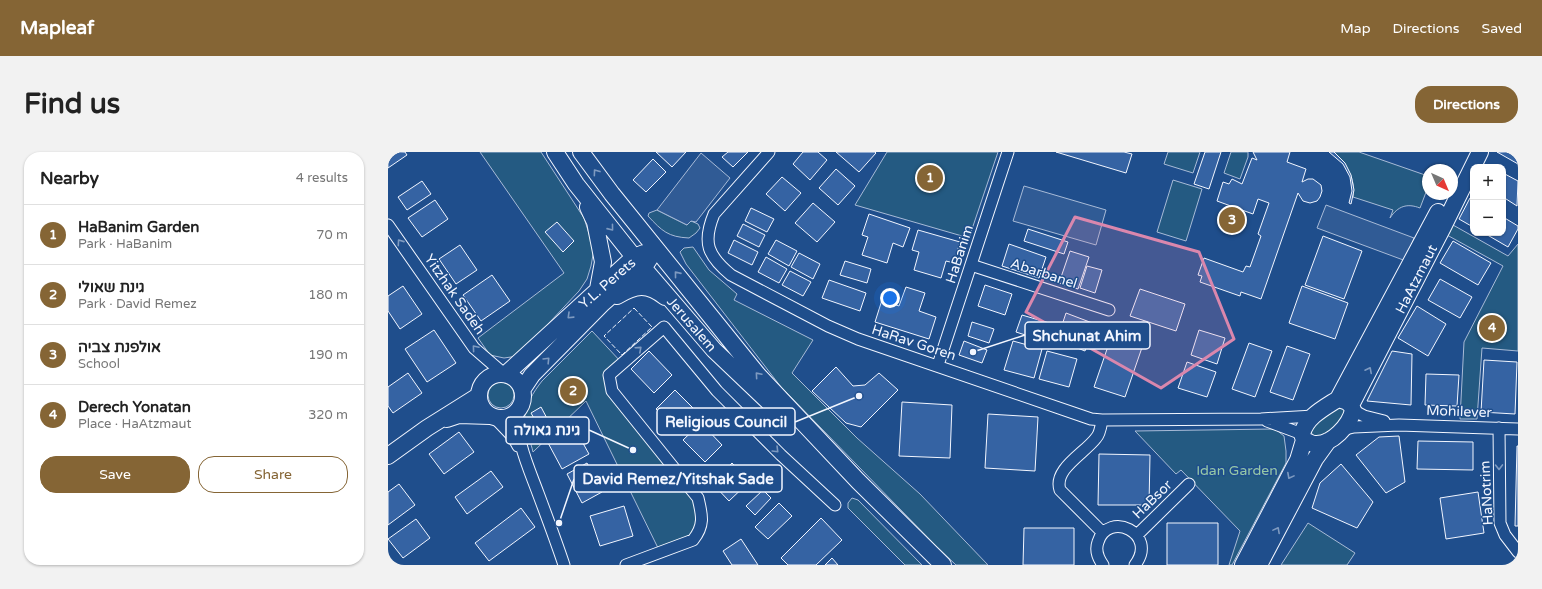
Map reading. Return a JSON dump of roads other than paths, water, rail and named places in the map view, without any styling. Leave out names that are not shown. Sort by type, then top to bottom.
[{"type":"street","name":"Jerusalem","points":[[555,152],[576,184],[639,262],[714,350],[771,405],[840,467],[852,475]]},
{"type":"street","name":"Jerusalem","points":[[581,152],[612,194],[758,375],[844,464],[852,475],[944,565]]},
{"type":"street","name":"HaRav Goren","points":[[769,152],[714,214],[709,226],[707,237],[711,253],[719,265],[731,275],[828,326],[858,339],[938,365],[1091,419],[1261,419],[1314,416]]},
{"type":"street","name":"HaBanim","points":[[938,365],[1008,152]]},
{"type":"street","points":[[1458,171],[1467,152]]},
{"type":"street","name":"HaAtzmaut","points":[[1348,405],[1443,226],[1480,152]]},
{"type":"street","points":[[576,184],[595,222],[603,262],[601,296],[622,293],[644,286],[651,288],[675,304]]},
{"type":"street","name":"HaAtzmaut","points":[[1348,405],[1444,200]]},
{"type":"street","name":"Yitzhak Sadeh","points":[[388,225],[474,348],[505,374]]},
{"type":"street","name":"Y.L. Perets","points":[[505,374],[601,296],[656,248]]},
{"type":"street","name":"Abarbanel","points":[[971,265],[1109,310]]},
{"type":"street","name":"Y.L. Perets","points":[[522,390],[532,375],[601,296]]},
{"type":"street","points":[[626,565],[693,540],[699,533],[701,526],[702,516],[698,498],[612,391],[610,375],[664,327],[722,396],[781,455],[835,505]]},
{"type":"street","points":[[525,458],[513,437],[482,408],[478,396],[479,390],[485,380],[495,374],[505,374],[516,380],[522,390],[523,399],[518,410],[518,434],[525,458],[564,565]]},
{"type":"street","points":[[388,456],[427,428],[478,396]]},
{"type":"street","points":[[1242,565],[1298,460],[1306,424],[1314,416],[1348,405],[1349,422],[1328,441],[1315,458],[1259,565]]},
{"type":"street","name":"Mohilever","points":[[1348,405],[1373,419],[1399,425]]},
{"type":"street","points":[[427,428],[459,415],[507,417],[518,410]]},
{"type":"street","name":"HaRav Goren","points":[[1261,419],[1303,437]]},
{"type":"street","points":[[1102,420],[1098,437],[1062,472],[1059,486],[1060,490],[1103,533],[1096,545],[1096,552],[1103,565]]},
{"type":"street","name":"Mohilever","points":[[1341,430],[1354,426],[1399,425],[1518,429]]},
{"type":"street","name":"HaNotrim","points":[[1499,428],[1500,523],[1505,535],[1518,552]]},
{"type":"street","points":[[1303,437],[1316,444],[1328,441]]},
{"type":"street","name":"HaBsor","points":[[1137,535],[1189,484]]},
{"type":"street","name":"HaBsor","points":[[1103,533],[1110,528],[1117,526],[1132,530],[1137,535],[1141,543],[1142,551],[1140,558],[1135,565]]},
{"type":"place","name":"HaBanim Garden","points":[[930,178]]},
{"type":"place","name":"אולפנת צביה","points":[[1232,220]]},
{"type":"place","name":"Derech Yonatan","points":[[1492,328]]},
{"type":"place","name":"Shchunat Ahim","points":[[973,352]]},
{"type":"place","name":"גינת שאולי","points":[[573,391]]},
{"type":"place","name":"Religious Council","points":[[859,396]]},
{"type":"place","name":"גינת גאולה","points":[[633,450]]},
{"type":"place","name":"David Remez/Yitshak Sade","points":[[559,523]]},
{"type":"park label","name":"Idan Garden","points":[[1237,470]]}]
